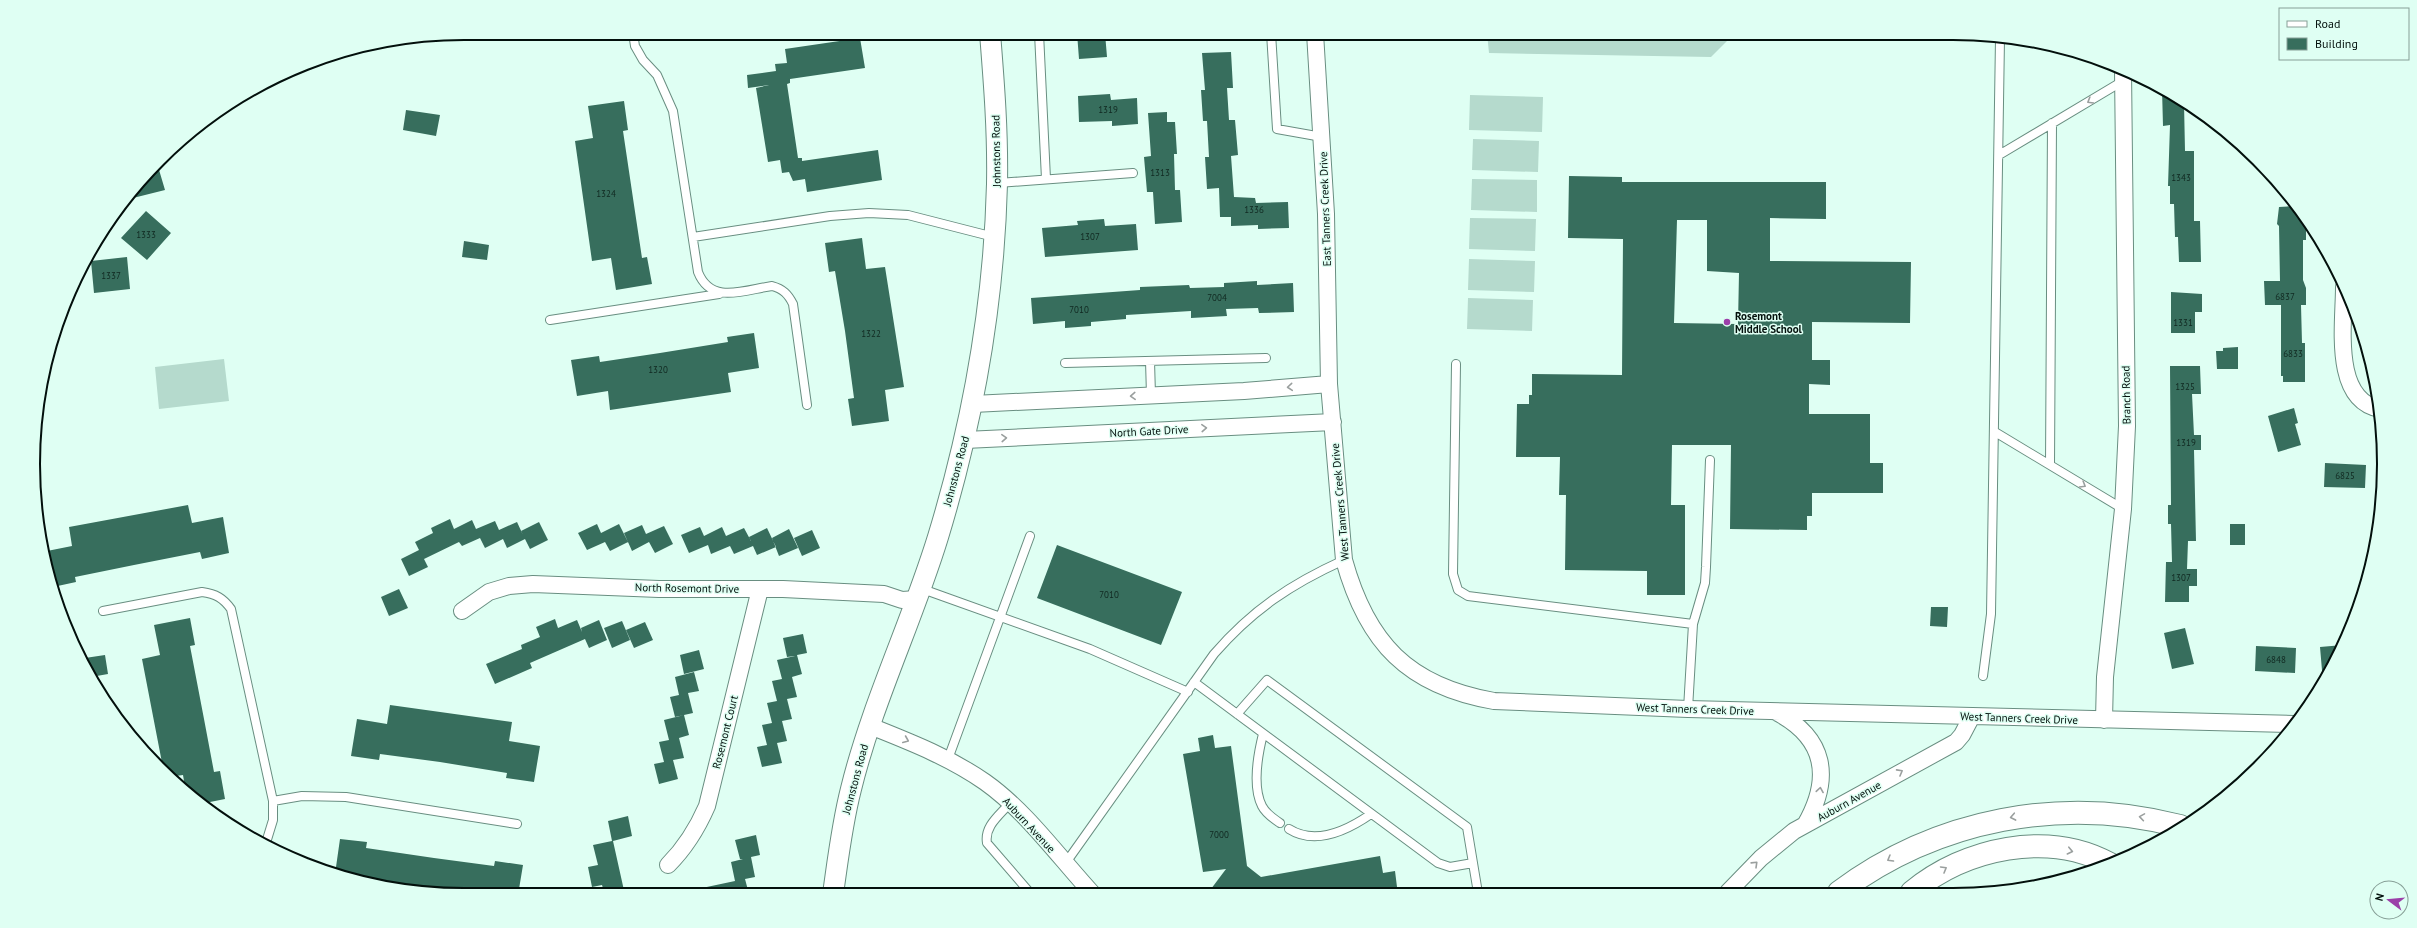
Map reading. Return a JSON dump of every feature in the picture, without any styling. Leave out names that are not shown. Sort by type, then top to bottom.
[{"type":"highway","points":[[1846,888],[1896,856],[1935,838],[1976,825],[2018,816],[2068,812],[2116,813],[2175,825]]},
{"type":"highway","points":[[1917,888],[1926,880],[1952,865],[1975,856],[2005,849],[2030,847],[2061,849],[2088,855],[2102,861]]},
{"type":"street","name":"Johnstons Road","points":[[834,888],[851,788],[870,726],[938,538],[965,440],[973,404],[986,331],[997,183],[996,112],[991,40]]},
{"type":"street","name":"East Tanners Creek Drive","points":[[1316,40],[1326,214],[1329,384]]},
{"type":"street","name":"Branch Road","points":[[2104,720],[2105,676],[2123,509],[2127,426],[2123,76]]},
{"type":"street","points":[[2344,300],[2345,366],[2348,381],[2353,392],[2361,401],[2373,406]]},
{"type":"street","points":[[973,404],[1151,396],[1329,384]]},
{"type":"street","name":"West Tanners Creek Drive","points":[[1329,384],[1344,560],[1360,606],[1379,637],[1411,670],[1435,684],[1466,696],[1494,701],[1688,709],[2288,724]]},
{"type":"street","name":"North Gate Drive","points":[[965,440],[1333,422]]},
{"type":"street","name":"North Rosemont Drive","points":[[462,611],[489,592],[509,586],[533,584],[659,589],[760,589],[884,594],[902,600],[917,599]]},
{"type":"street","name":"Rosemont Court","points":[[668,865],[685,848],[698,828],[707,806],[760,589]]},
{"type":"street","points":[[1775,711],[1791,720],[1804,731],[1813,743],[1820,759],[1822,775],[1820,794],[1805,825]]},
{"type":"street","name":"Auburn Avenue","points":[[1732,888],[1761,858],[1805,825],[1956,742],[1962,735],[1972,716]]},
{"type":"street","name":"Auburn Avenue","points":[[870,726],[948,759],[986,782],[1010,802],[1087,888]]},
{"type":"lane","points":[[634,40],[635,46],[643,60],[657,75],[674,111],[698,272],[702,282],[710,290],[720,294]]},
{"type":"lane","points":[[1039,40],[1046,179]]},
{"type":"lane","points":[[1271,40],[1277,129],[1322,137]]},
{"type":"lane","points":[[1983,676],[1991,614],[2000,43]]},
{"type":"lane","points":[[1999,155],[2052,123],[2122,75]]},
{"type":"lane","points":[[2050,465],[2052,123]]},
{"type":"lane","points":[[997,183],[1133,173]]},
{"type":"lane","points":[[693,237],[830,216],[869,213],[908,215],[994,237]]},
{"type":"lane","points":[[550,320],[772,286],[788,295],[793,304],[807,405]]},
{"type":"lane","points":[[1065,363],[1266,358]]},
{"type":"lane","points":[[1150,361],[1151,396]]},
{"type":"lane","points":[[1456,364],[1453,574],[1458,590],[1468,596],[1693,624]]},
{"type":"lane","points":[[1995,432],[2123,509]]},
{"type":"lane","points":[[1688,709],[1693,624],[1704,583],[1706,568],[1710,460]]},
{"type":"lane","points":[[948,759],[1030,536]]},
{"type":"lane","points":[[1065,864],[1219,648],[1260,608],[1290,587],[1344,560]]},
{"type":"lane","points":[[103,611],[202,592],[214,594],[224,600],[231,609],[273,801],[273,820],[267,839]]},
{"type":"lane","points":[[917,599],[928,592],[1090,649],[1188,692]]},
{"type":"lane","points":[[1237,714],[1267,680],[1467,827],[1477,888]]},
{"type":"lane","points":[[1194,682],[1438,863],[1450,867],[1473,863]]},
{"type":"lane","points":[[1263,734],[1257,758],[1262,805],[1270,816],[1280,823]]},
{"type":"lane","points":[[273,801],[302,796],[346,797],[517,824]]},
{"type":"lane","points":[[1010,802],[988,828],[986,835],[987,843],[1026,888]]},
{"type":"lane","points":[[1289,829],[1302,836],[1336,833],[1349,829],[1371,814]]},
{"type":"green space","points":[[1488,40],[1728,40],[1711,57],[1489,53]]},
{"type":"green space","points":[[1470,95],[1543,97],[1542,132],[1469,130]]},
{"type":"green space","points":[[1473,139],[1539,141],[1538,172],[1472,170]]},
{"type":"green space","points":[[1472,179],[1537,180],[1537,212],[1471,210]]},
{"type":"green space","points":[[1470,218],[1536,219],[1535,251],[1469,249]]},
{"type":"green space","points":[[1469,259],[1535,261],[1534,292],[1468,290]]},
{"type":"green space","points":[[1468,298],[1533,300],[1532,331],[1467,329]]},
{"type":"green space","points":[[224,359],[229,401],[159,409],[155,367]]},
{"type":"building","points":[[846,40],[860,40],[865,68],[790,79],[790,83],[787,84],[798,158],[802,158],[802,161],[878,150],[882,180],[807,192],[805,179],[793,181],[789,172],[782,173],[780,160],[768,162],[756,88],[769,85],[748,88],[747,75],[776,71],[775,64],[787,63],[785,49]]},
{"type":"building","points":[[1078,40],[1106,40],[1107,57],[1079,59]]},
{"type":"building","points":[[1231,52],[1233,88],[1227,88],[1229,120],[1235,120],[1238,155],[1231,156],[1234,197],[1255,198],[1256,203],[1288,202],[1289,228],[1258,229],[1258,225],[1231,226],[1231,217],[1220,217],[1219,188],[1207,189],[1205,157],[1209,157],[1207,121],[1203,121],[1201,90],[1205,90],[1202,53]]},
{"type":"building","points":[[1110,94],[1111,100],[1137,98],[1138,124],[1112,126],[1112,121],[1079,122],[1078,96]]},
{"type":"building","points":[[2162,95],[2184,108],[2185,151],[2194,151],[2194,221],[2200,221],[2201,262],[2179,262],[2178,237],[2175,237],[2174,204],[2170,204],[2170,186],[2168,186],[2170,125],[2163,126]]},
{"type":"building","points":[[624,101],[628,130],[623,131],[642,258],[647,257],[652,284],[616,290],[611,258],[592,261],[575,141],[593,138],[588,106]]},
{"type":"building","points":[[406,110],[440,115],[436,136],[403,130]]},
{"type":"building","points":[[1167,112],[1167,122],[1175,122],[1177,154],[1174,154],[1175,190],[1180,190],[1182,222],[1155,224],[1153,192],[1147,192],[1144,157],[1151,156],[1148,113]]},
{"type":"building","points":[[159,169],[165,190],[134,198]]},
{"type":"building","points":[[1569,176],[1622,177],[1622,182],[1826,182],[1826,219],[1770,218],[1770,261],[1911,262],[1910,323],[1812,322],[1812,360],[1830,360],[1830,385],[1809,384],[1809,414],[1870,414],[1870,463],[1883,463],[1883,493],[1812,493],[1812,516],[1807,516],[1807,530],[1730,529],[1731,445],[1672,445],[1671,505],[1685,505],[1685,595],[1647,595],[1647,571],[1565,570],[1566,495],[1559,495],[1560,457],[1516,457],[1517,404],[1529,404],[1529,395],[1532,395],[1532,374],[1622,375],[1623,239],[1568,238]],"holes":[[[1677,220],[1707,220],[1707,271],[1739,273],[1738,324],[1674,323]]]},
{"type":"building","points":[[2289,206],[2306,228],[2306,240],[2303,240],[2303,280],[2306,288],[2306,305],[2301,305],[2302,343],[2305,343],[2305,382],[2283,382],[2283,376],[2281,376],[2281,305],[2265,305],[2264,281],[2280,281],[2279,226],[2277,224],[2279,207]]},
{"type":"building","points":[[146,211],[171,233],[147,260],[121,238]]},
{"type":"building","points":[[1104,219],[1105,226],[1136,224],[1138,250],[1045,257],[1042,228],[1078,225],[1077,221]]},
{"type":"building","points":[[862,238],[866,269],[885,267],[904,387],[885,390],[889,421],[852,426],[848,399],[854,398],[845,331],[835,271],[829,272],[825,243]]},
{"type":"building","points":[[464,241],[489,245],[487,260],[462,257]]},
{"type":"building","points":[[127,257],[130,289],[94,293],[92,261]]},
{"type":"building","points":[[1257,281],[1257,285],[1293,283],[1294,312],[1259,313],[1258,308],[1226,309],[1227,316],[1191,318],[1191,311],[1126,315],[1126,319],[1091,322],[1091,326],[1065,328],[1065,321],[1033,324],[1031,298],[1140,290],[1140,287],[1189,285],[1190,288],[1224,287],[1224,283]]},
{"type":"building","points":[[2171,292],[2202,294],[2202,312],[2195,312],[2195,333],[2171,333]]},
{"type":"building","points":[[754,333],[759,368],[728,373],[731,392],[610,410],[608,391],[577,396],[571,360],[599,356],[600,362],[728,342],[727,337]]},
{"type":"building","points":[[2238,347],[2238,369],[2217,369],[2216,351],[2223,351],[2223,348]]},
{"type":"building","points":[[2170,366],[2200,366],[2201,394],[2192,394],[2194,435],[2201,435],[2201,450],[2194,450],[2196,541],[2188,541],[2187,569],[2197,569],[2197,586],[2189,586],[2189,602],[2165,602],[2166,562],[2172,562],[2171,524],[2168,524],[2168,505],[2171,505]]},
{"type":"building","points":[[2294,408],[2298,423],[2295,424],[2301,445],[2278,452],[2268,416]]},
{"type":"building","points":[[2325,463],[2366,465],[2365,488],[2324,487]]},
{"type":"building","points":[[188,505],[192,523],[223,517],[229,553],[202,559],[200,552],[75,577],[76,582],[58,586],[49,551],[72,546],[69,527]]},
{"type":"building","points":[[450,519],[454,529],[472,520],[476,529],[495,521],[499,530],[517,522],[521,531],[539,522],[548,540],[530,549],[525,539],[507,548],[503,539],[485,548],[480,538],[462,546],[459,542],[424,559],[428,567],[409,576],[401,559],[419,550],[415,542],[433,533],[431,528]]},
{"type":"building","points":[[597,524],[601,533],[619,524],[628,542],[610,551],[605,542],[587,550],[578,533]]},
{"type":"building","points":[[2230,524],[2245,524],[2245,545],[2230,545]]},
{"type":"building","points":[[642,525],[646,534],[664,526],[673,544],[655,553],[649,542],[632,551],[624,533]]},
{"type":"building","points":[[700,527],[704,536],[722,527],[726,536],[744,528],[751,541],[749,537],[767,528],[776,547],[757,555],[753,546],[734,554],[730,546],[711,554],[708,545],[689,553],[681,535]]},
{"type":"building","points":[[789,529],[798,548],[779,556],[772,538]]},
{"type":"building","points":[[812,530],[820,548],[802,556],[794,538]]},
{"type":"building","points":[[1057,545],[1182,592],[1161,645],[1037,598]]},
{"type":"building","points":[[399,589],[408,608],[389,616],[381,597]]},
{"type":"building","points":[[1931,607],[1948,607],[1947,627],[1930,626]]},
{"type":"building","points":[[190,618],[195,645],[190,646],[214,772],[220,771],[225,799],[209,802],[184,783],[183,775],[177,776],[162,762],[142,659],[160,655],[154,625]]},
{"type":"building","points":[[555,619],[558,628],[577,620],[582,632],[581,628],[599,620],[607,640],[589,648],[585,639],[530,663],[532,668],[495,684],[486,664],[522,649],[521,645],[540,637],[536,627]]},
{"type":"building","points":[[622,621],[630,640],[612,648],[604,628]]},
{"type":"building","points":[[645,622],[653,640],[634,648],[626,630]]},
{"type":"building","points":[[2185,628],[2194,664],[2172,669],[2164,633]]},
{"type":"building","points":[[803,634],[807,653],[797,655],[802,674],[792,677],[797,697],[787,699],[792,719],[782,721],[787,741],[777,743],[782,763],[762,767],[757,747],[767,745],[762,725],[772,723],[767,703],[777,701],[772,681],[782,679],[777,660],[795,656],[787,657],[783,638]]},
{"type":"building","points":[[2256,646],[2296,648],[2295,673],[2255,671]]},
{"type":"building","points":[[2336,646],[2322,672],[2320,647]]},
{"type":"building","points":[[699,650],[704,669],[684,674],[680,655]]},
{"type":"building","points":[[105,655],[108,674],[97,676],[87,658]]},
{"type":"building","points":[[694,672],[699,691],[688,693],[693,713],[675,717],[670,697],[679,695],[675,677]]},
{"type":"building","points":[[390,705],[512,722],[509,741],[540,746],[534,782],[506,778],[507,773],[440,762],[380,754],[379,760],[351,756],[357,719],[387,724]]},
{"type":"building","points":[[684,715],[689,735],[679,738],[684,758],[673,760],[678,779],[659,784],[654,764],[664,762],[659,742],[669,740],[664,720]]},
{"type":"building","points":[[1213,735],[1215,748],[1231,746],[1247,866],[1261,877],[1380,856],[1383,873],[1395,871],[1397,887],[1212,888],[1226,869],[1203,872],[1183,754],[1200,751],[1198,738]]},
{"type":"building","points":[[628,816],[632,836],[613,841],[623,888],[603,888],[602,885],[592,887],[588,867],[598,865],[593,845],[612,841],[608,821]]},
{"type":"building","points":[[756,835],[760,855],[751,857],[755,877],[745,879],[747,888],[702,888],[735,881],[731,862],[743,859],[740,859],[735,840]]},
{"type":"building","points":[[340,839],[367,842],[366,848],[434,858],[494,866],[495,861],[523,865],[519,888],[436,887],[381,880],[354,874],[336,868]]},
{"type":"place","name":"Rosemont Middle School","points":[[1727,322]]}]
